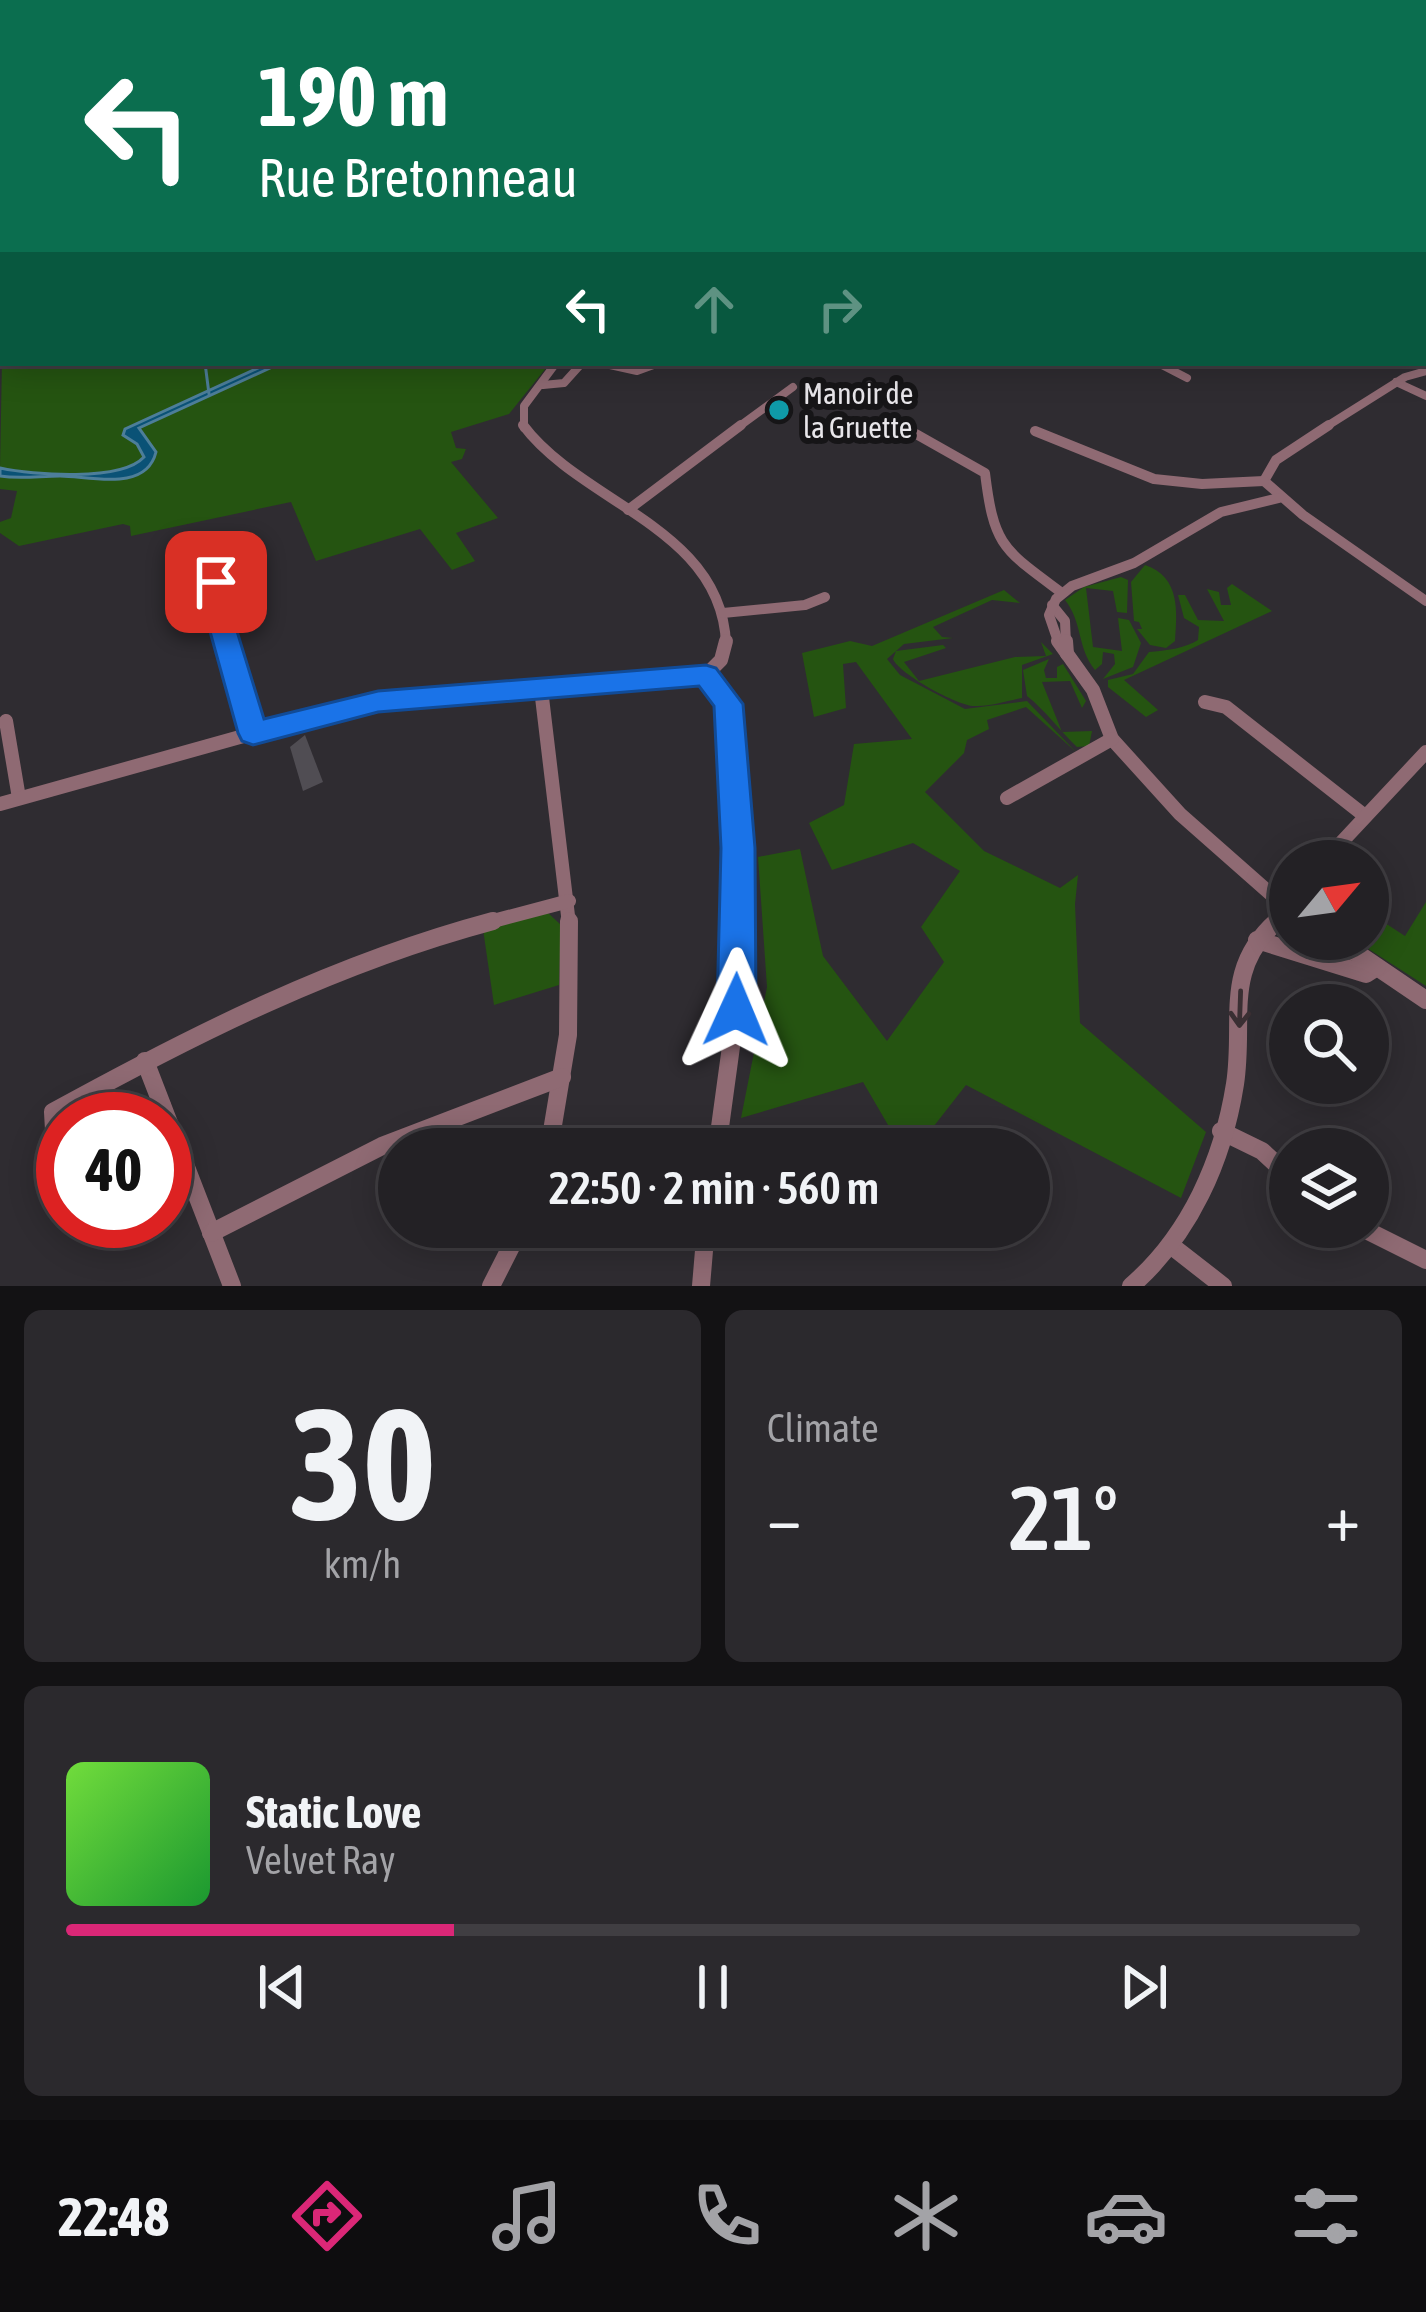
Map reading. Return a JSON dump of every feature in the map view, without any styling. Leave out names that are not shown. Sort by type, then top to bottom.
[{"type":"street","points":[[0,803],[378,701],[706,675],[726,657],[723,613],[699,568],[525,430],[522,412],[554,366]]},
{"type":"street","points":[[543,385],[564,383],[579,366]]},
{"type":"street","points":[[615,366],[638,371],[651,366]]},
{"type":"street","points":[[1164,366],[1187,378]]},
{"type":"street","points":[[1035,431],[1057,434],[1146,477],[1240,487],[1264,481],[1276,460],[1396,382],[1426,371]]},
{"type":"street","points":[[1396,382],[1426,395]]},
{"type":"street","points":[[628,510],[793,387]]},
{"type":"street","points":[[916,434],[985,473],[992,528],[1017,560],[1062,593]]},
{"type":"street","points":[[1264,481],[1279,498],[1426,601]]},
{"type":"street","points":[[1269,892],[1180,814],[1112,739],[1093,690],[1052,630],[1051,607],[1062,593],[1139,561],[1152,548],[1251,500],[1279,498]]},
{"type":"street","points":[[216,582],[211,588],[253,733]]},
{"type":"street","points":[[723,613],[805,604],[825,597]]},
{"type":"street","points":[[706,675],[728,698],[738,848],[736,1010],[720,1128]]},
{"type":"street","points":[[541,689],[569,901],[570,981],[553,1128]]},
{"type":"street","points":[[1205,702],[1226,707],[1365,816]]},
{"type":"street","points":[[7,721],[19,797]]},
{"type":"street","points":[[1007,798],[1112,739]]},
{"type":"street","points":[[1343,840],[1424,757]]},
{"type":"street","points":[[89,1092],[350,965],[569,901]]},
{"type":"street","points":[[1131,1286],[1173,1247],[1192,1217],[1238,1061],[1244,959],[1269,929]]},
{"type":"street","points":[[1257,940],[1366,974],[1377,967]]},
{"type":"street","points":[[1367,960],[1426,1000]]},
{"type":"street","points":[[145,1061],[157,1092]]},
{"type":"street","points":[[211,1233],[371,1147],[474,1105],[562,1077]]},
{"type":"street","points":[[1221,1131],[1269,1158]]},
{"type":"street","points":[[192,1184],[232,1286]]},
{"type":"street","points":[[1389,1242],[1426,1260]]},
{"type":"street","points":[[1173,1247],[1223,1286]]},
{"type":"street","points":[[491,1286],[510,1248]]},
{"type":"street","points":[[701,1286],[704,1248]]},
{"type":"green space","points":[[2,366],[262,366],[134,424],[123,435],[137,444],[144,457],[132,465],[78,474],[0,468]]},
{"type":"green space","points":[[274,366],[548,366],[509,414],[451,432],[456,448],[466,449],[462,459],[451,462],[498,518],[456,533],[475,561],[452,570],[420,529],[316,561],[291,502],[131,536],[130,526],[123,524],[19,546],[0,533],[0,522],[11,518],[17,491],[0,489],[0,476],[115,479],[141,473],[156,452],[139,428]]},
{"type":"green space","points":[[1145,565],[1165,578],[1174,597],[1175,641],[1166,648],[1150,645],[1137,629],[1142,629],[1139,622],[1134,621],[1131,582]]},
{"type":"green space","points":[[1121,577],[1128,580],[1127,613],[1117,612],[1113,591],[1086,588],[1093,647],[1122,651],[1118,618],[1129,620],[1141,643],[1133,667],[1103,679],[1115,664],[1114,654],[1103,652],[1102,664],[1095,670],[1065,600],[1084,587]]},
{"type":"green space","points":[[1232,584],[1272,611],[1124,680],[1158,710],[1146,717],[1108,687],[1108,680],[1133,674],[1149,652],[1198,640],[1199,627],[1184,618],[1178,595],[1185,595],[1198,620],[1224,621],[1207,589],[1219,592],[1221,605],[1231,605],[1227,588]]},
{"type":"green space","points":[[1004,590],[1020,603],[992,600],[933,627],[942,637],[953,638],[904,644],[887,659],[900,675],[965,709],[1027,701],[1076,752],[1026,707],[987,720],[989,729],[967,740],[964,753],[925,792],[984,851],[1060,888],[1078,875],[1080,1023],[1206,1132],[1181,1198],[966,1085],[932,1128],[890,1128],[863,1082],[741,1118],[767,987],[758,857],[800,849],[823,956],[887,1041],[944,962],[921,927],[960,871],[913,843],[832,870],[809,823],[844,805],[854,744],[912,739],[856,662],[843,664],[846,708],[814,717],[802,653],[850,641],[872,646]]},
{"type":"green space","points":[[1041,642],[1053,654],[1022,665],[1022,698],[986,706],[966,705],[943,695],[917,680],[906,673],[893,659],[896,651],[943,645],[946,648],[904,662],[919,681],[1015,657],[1046,656]]},
{"type":"green space","points":[[1049,659],[1046,678],[1057,678],[1057,667],[1063,664],[1086,701],[1082,708],[1070,681],[1042,682],[1062,731],[1027,696],[1023,670]]},
{"type":"green space","points":[[1092,731],[1089,746],[1077,747],[1062,732]]},
{"type":"green space","points":[[1426,902],[1426,986],[1386,960],[1389,926],[1405,936]]},
{"type":"green space","points":[[547,912],[561,925],[559,985],[494,1005],[483,929]]},
{"type":"water","points":[[262,366],[274,366],[139,428],[156,452],[150,465],[129,478],[0,476],[0,468],[76,474],[133,465],[144,457],[137,444],[123,435],[125,429]]},
{"type":"building","points":[[305,735],[323,782],[303,791],[290,747]]},
{"type":"waterway","points":[[205,366],[209,394]]},
{"type":"place","name":"Manoir de la Gruette","points":[[779,410]]},
{"type":"route","points":[[216,582],[211,588],[253,733],[378,701],[706,675],[729,704],[737,803],[736,1010]]}]
